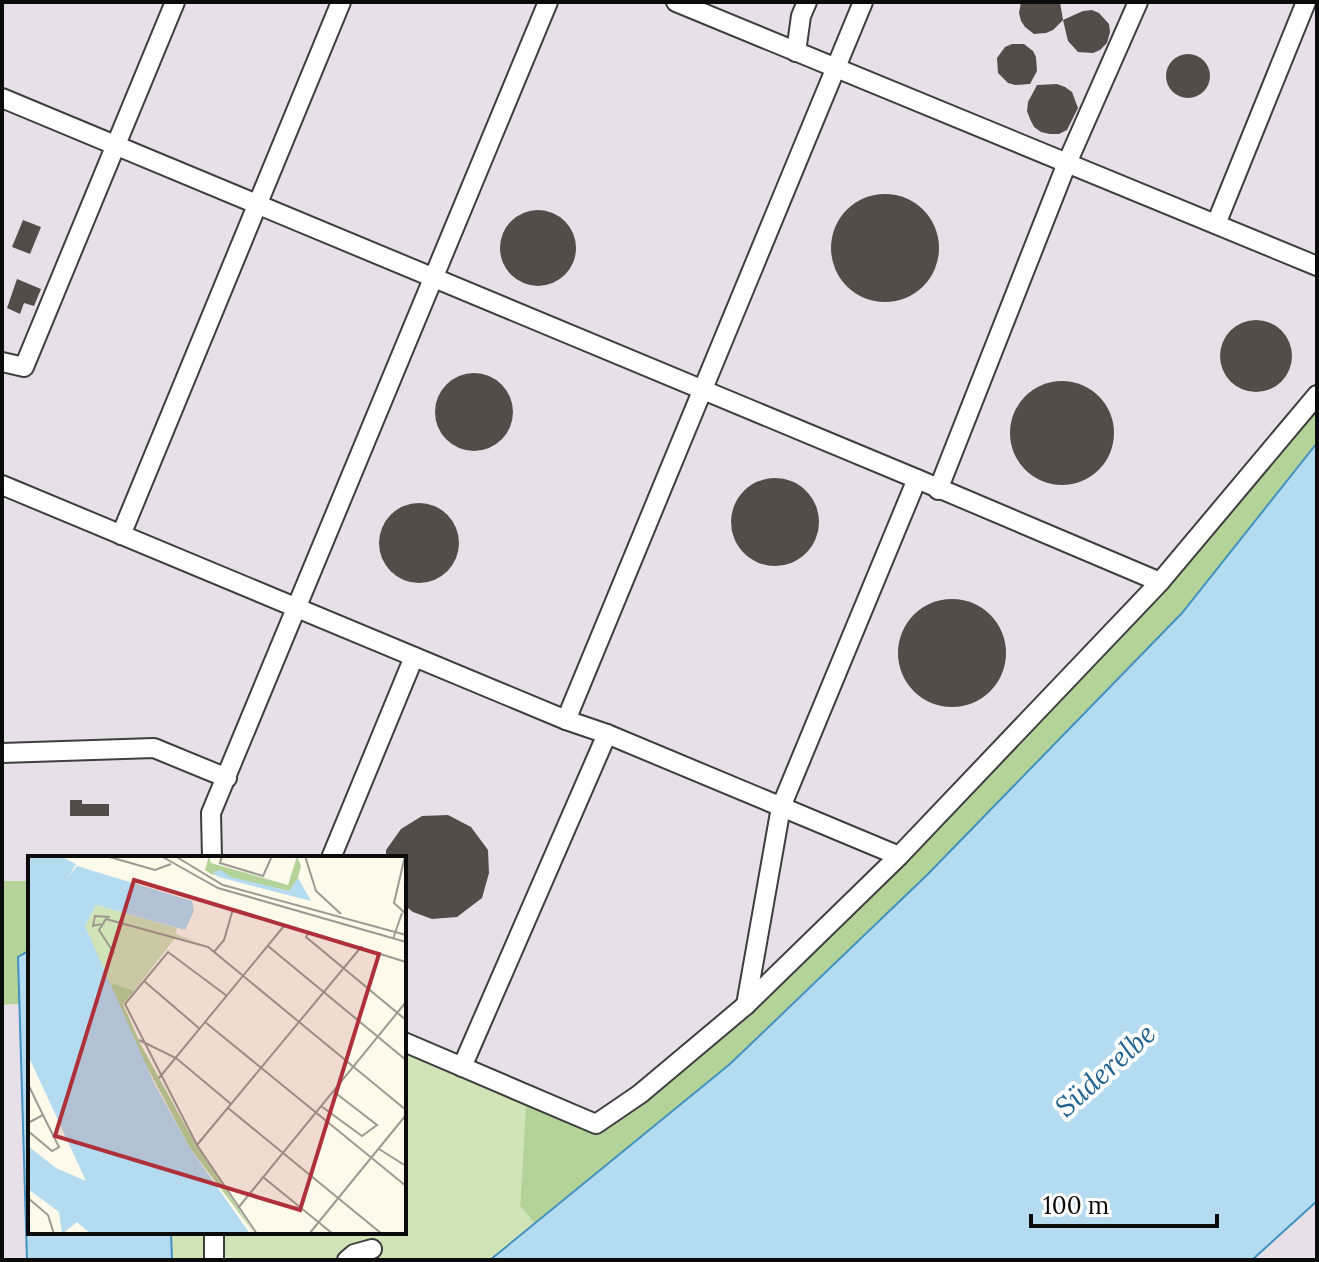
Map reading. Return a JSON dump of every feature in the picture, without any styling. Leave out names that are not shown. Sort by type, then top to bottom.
[{"type":"lane","points":[[2,362],[24,367],[175,2]]},
{"type":"lane","points":[[121,535],[341,2]]},
{"type":"lane","points":[[212,856],[211,813],[548,2]]},
{"type":"lane","points":[[676,2],[712,9],[796,52],[1317,266]]},
{"type":"lane","points":[[796,52],[801,16],[807,2]]},
{"type":"lane","points":[[566,720],[863,2]]},
{"type":"lane","points":[[938,490],[1067,163],[1138,2]]},
{"type":"lane","points":[[1216,224],[1306,2]]},
{"type":"lane","points":[[2,98],[1160,582]]},
{"type":"lane","points":[[406,1043],[596,1124],[640,1094],[746,1005],[899,856],[1160,582],[1317,395]]},
{"type":"lane","points":[[746,1005],[781,807],[917,479]]},
{"type":"lane","points":[[2,485],[899,856]]},
{"type":"lane","points":[[332,856],[414,657]]},
{"type":"lane","points":[[462,1067],[607,734]]},
{"type":"lane","points":[[2,753],[154,748],[227,778]]},
{"type":"lane","points":[[214,1234],[214,1260]]},
{"type":"lane","points":[[347,1260],[354,1254],[372,1249]]},
{"type":"shaded area","points":[[2,2],[1317,2],[1317,405],[768,991],[601,1133],[406,1053],[406,856],[28,856],[28,881],[2,881]]},
{"type":"shaded area","points":[[20,1004],[27,1260],[2,1260],[2,1005]]},
{"type":"shaded area","points":[[1317,1201],[1317,1260],[1252,1260]]},
{"type":"green space","points":[[1317,405],[1317,443],[1182,613],[928,874],[730,1064],[535,1224],[520,1206],[526,1102],[601,1133],[768,991]]},
{"type":"green space","points":[[2,881],[28,881],[28,951],[18,957],[20,1004],[2,1005]]},
{"type":"green space","points":[[406,1053],[526,1102],[520,1206],[535,1224],[490,1260],[172,1260],[171,1234],[406,1234]]},
{"type":"water","name":"Süderelbe","points":[[1317,443],[1317,1201],[1252,1260],[490,1260],[730,1064],[928,874],[1182,613]]},
{"type":"water","points":[[28,951],[28,1234],[171,1234],[172,1260],[27,1260],[18,957]]},
{"type":"building","points":[[1021,2],[1060,2],[1063,20],[1053,30],[1034,34],[1021,21]]},
{"type":"building","points":[[1083,11],[1099,13],[1109,24],[1107,43],[1093,53],[1078,52],[1068,41],[1063,20]]},
{"type":"building","points":[[1024,44],[1036,57],[1037,71],[1030,84],[1008,83],[998,73],[997,58],[1005,47]]},
{"type":"building","points":[[1188,54],[1204,60],[1210,76],[1204,92],[1188,98],[1172,92],[1166,76],[1172,60]]},
{"type":"building","points":[[1057,84],[1072,92],[1078,108],[1067,130],[1059,134],[1041,132],[1030,119],[1028,102],[1037,85]]},
{"type":"building","points":[[885,194],[906,198],[923,210],[935,227],[939,248],[935,269],[923,286],[906,298],[885,302],[864,298],[847,286],[835,269],[831,248],[835,227],[847,210],[864,198]]},
{"type":"building","points":[[531,210],[545,210],[559,216],[570,227],[576,248],[573,263],[565,275],[545,286],[531,286],[517,280],[506,269],[500,255],[500,241],[506,227],[517,216]]},
{"type":"building","points":[[23,220],[41,227],[30,254],[12,247]]},
{"type":"building","points":[[17,279],[41,289],[34,306],[24,303],[20,314],[7,308]]},
{"type":"building","points":[[1256,320],[1276,326],[1286,336],[1292,356],[1286,376],[1276,386],[1256,392],[1236,386],[1226,376],[1220,356],[1226,336],[1236,326]]},
{"type":"building","points":[[474,373],[489,376],[502,384],[510,397],[513,412],[510,427],[502,440],[489,448],[474,451],[459,448],[446,440],[438,427],[435,412],[438,397],[446,384],[459,376]]},
{"type":"building","points":[[1062,381],[1082,385],[1099,396],[1110,413],[1114,433],[1110,453],[1099,470],[1082,481],[1062,485],[1042,481],[1025,470],[1014,453],[1010,433],[1014,413],[1025,396],[1042,385]]},
{"type":"building","points":[[766,478],[784,478],[800,485],[812,497],[819,513],[819,531],[812,547],[800,559],[784,566],[766,566],[750,559],[738,547],[731,531],[731,513],[738,497],[750,485]]},
{"type":"building","points":[[419,503],[434,506],[447,515],[456,528],[459,543],[456,558],[447,571],[434,580],[419,583],[404,580],[391,571],[382,558],[379,543],[382,528],[391,515],[404,506]]},
{"type":"building","points":[[952,599],[973,603],[990,615],[1002,632],[1006,653],[1002,674],[990,691],[973,703],[952,707],[931,703],[914,691],[902,674],[898,653],[902,632],[914,615],[931,603]]},
{"type":"building","points":[[70,800],[82,800],[82,804],[109,804],[109,816],[70,816]]},
{"type":"building","points":[[448,815],[471,827],[488,850],[489,873],[482,898],[457,917],[432,919],[406,907],[406,856],[386,856],[386,850],[401,829],[422,816]]}]
